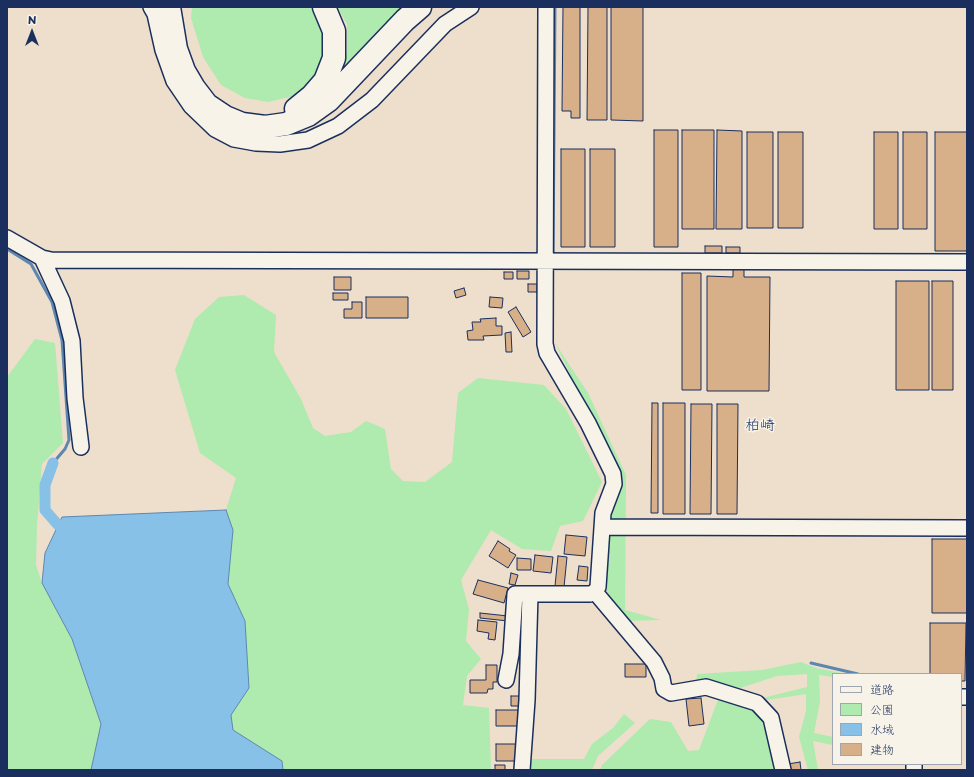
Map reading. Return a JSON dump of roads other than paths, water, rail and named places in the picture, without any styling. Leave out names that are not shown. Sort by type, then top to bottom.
[{"type":"highway","points":[[169,7],[176,49],[184,71],[194,88],[207,105],[242,124],[264,127],[286,124],[308,116],[329,100],[405,20],[420,7]]},
{"type":"highway","points":[[181,7],[184,36],[191,61],[202,82],[212,94],[224,104],[249,115],[275,116],[296,109],[312,96],[325,81],[334,58],[334,31],[324,7]]},
{"type":"street","points":[[151,7],[155,14],[163,50],[174,81],[191,106],[215,129],[234,139],[256,143],[280,144],[308,140],[338,126],[372,100],[445,24],[471,7]]},
{"type":"street","points":[[506,680],[511,654],[515,594],[590,594],[595,592],[598,587],[603,513],[614,484],[613,474],[588,423],[547,353],[545,344],[546,7]]},
{"type":"street","points":[[7,238],[42,258],[51,260],[967,262]]},
{"type":"street","points":[[42,258],[62,301],[72,341],[75,398],[81,447]]},
{"type":"street","points":[[602,527],[967,528]]},
{"type":"street","points":[[595,592],[654,662],[662,678],[664,689],[671,693],[706,687],[757,703],[771,718],[783,770]]},
{"type":"street","points":[[522,770],[527,700],[530,594]]},
{"type":"water","points":[[226,510],[233,530],[228,584],[245,621],[249,688],[231,715],[233,730],[282,761],[283,770],[91,770],[101,724],[72,639],[42,583],[45,553],[62,517]]},
{"type":"waterway","points":[[553,253],[555,7]]},
{"type":"waterway","points":[[7,249],[31,264],[52,302],[62,340],[69,440],[65,449],[53,463]]},
{"type":"waterway","points":[[53,463],[45,485],[45,510],[58,525]]},
{"type":"waterway","points":[[811,663],[854,673]]},
{"type":"district","name":"柏崎","points":[[760,426]]}]
